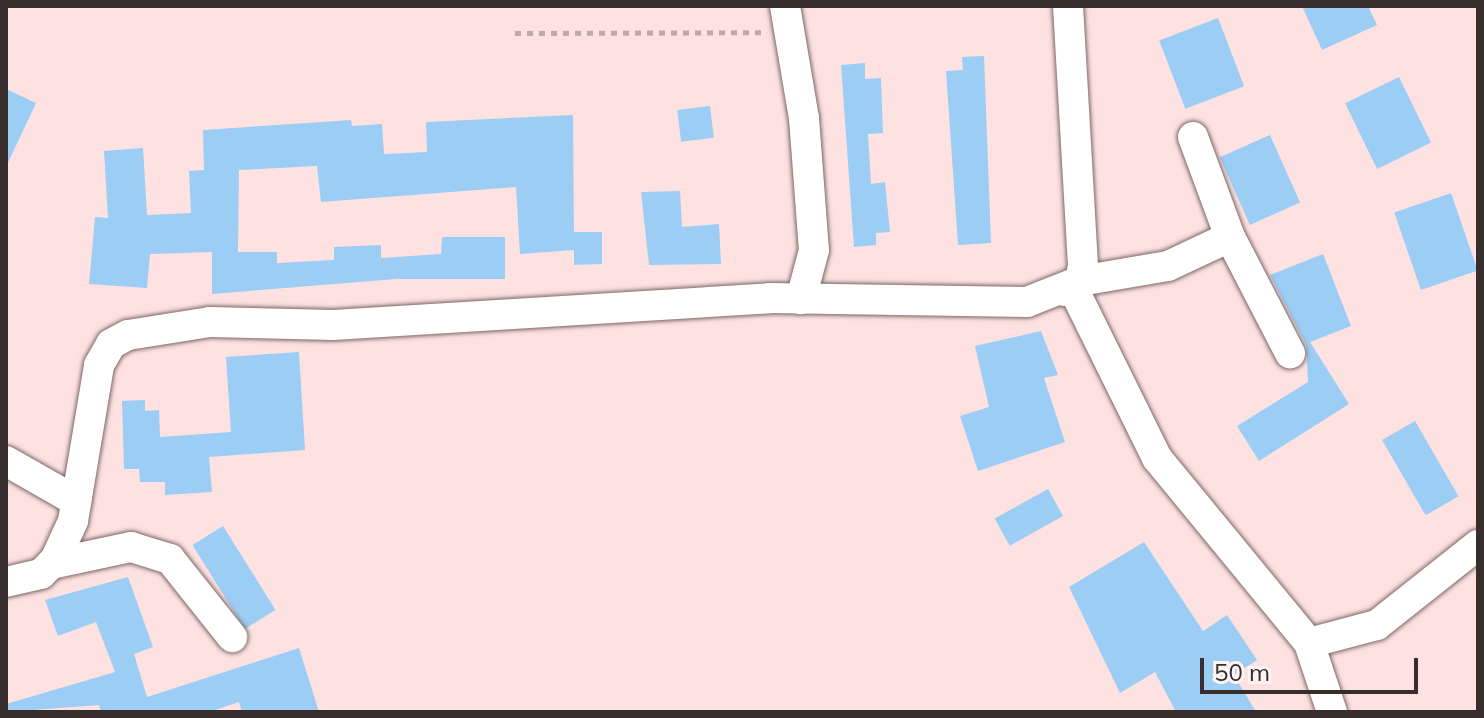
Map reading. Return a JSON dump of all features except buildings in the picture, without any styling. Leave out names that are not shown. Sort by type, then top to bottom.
[{"type":"street","points":[[785,6],[814,250],[801,299]]},
{"type":"street","points":[[1068,6],[1070,288],[1157,458],[1309,643],[1332,712]]},
{"type":"street","points":[[1193,137],[1230,237],[1290,353]]},
{"type":"street","points":[[51,564],[76,501],[99,365],[111,344],[128,335],[210,322],[333,325],[801,299],[995,303],[1168,266],[1230,237]]},
{"type":"street","points":[[6,461],[76,501]]},
{"type":"street","points":[[6,582],[51,564],[131,547],[170,559],[232,637]]},
{"type":"street","points":[[1309,643],[1377,625],[1475,552]]},
{"type":"path","points":[[515,33],[721,27],[790,38]]}]
